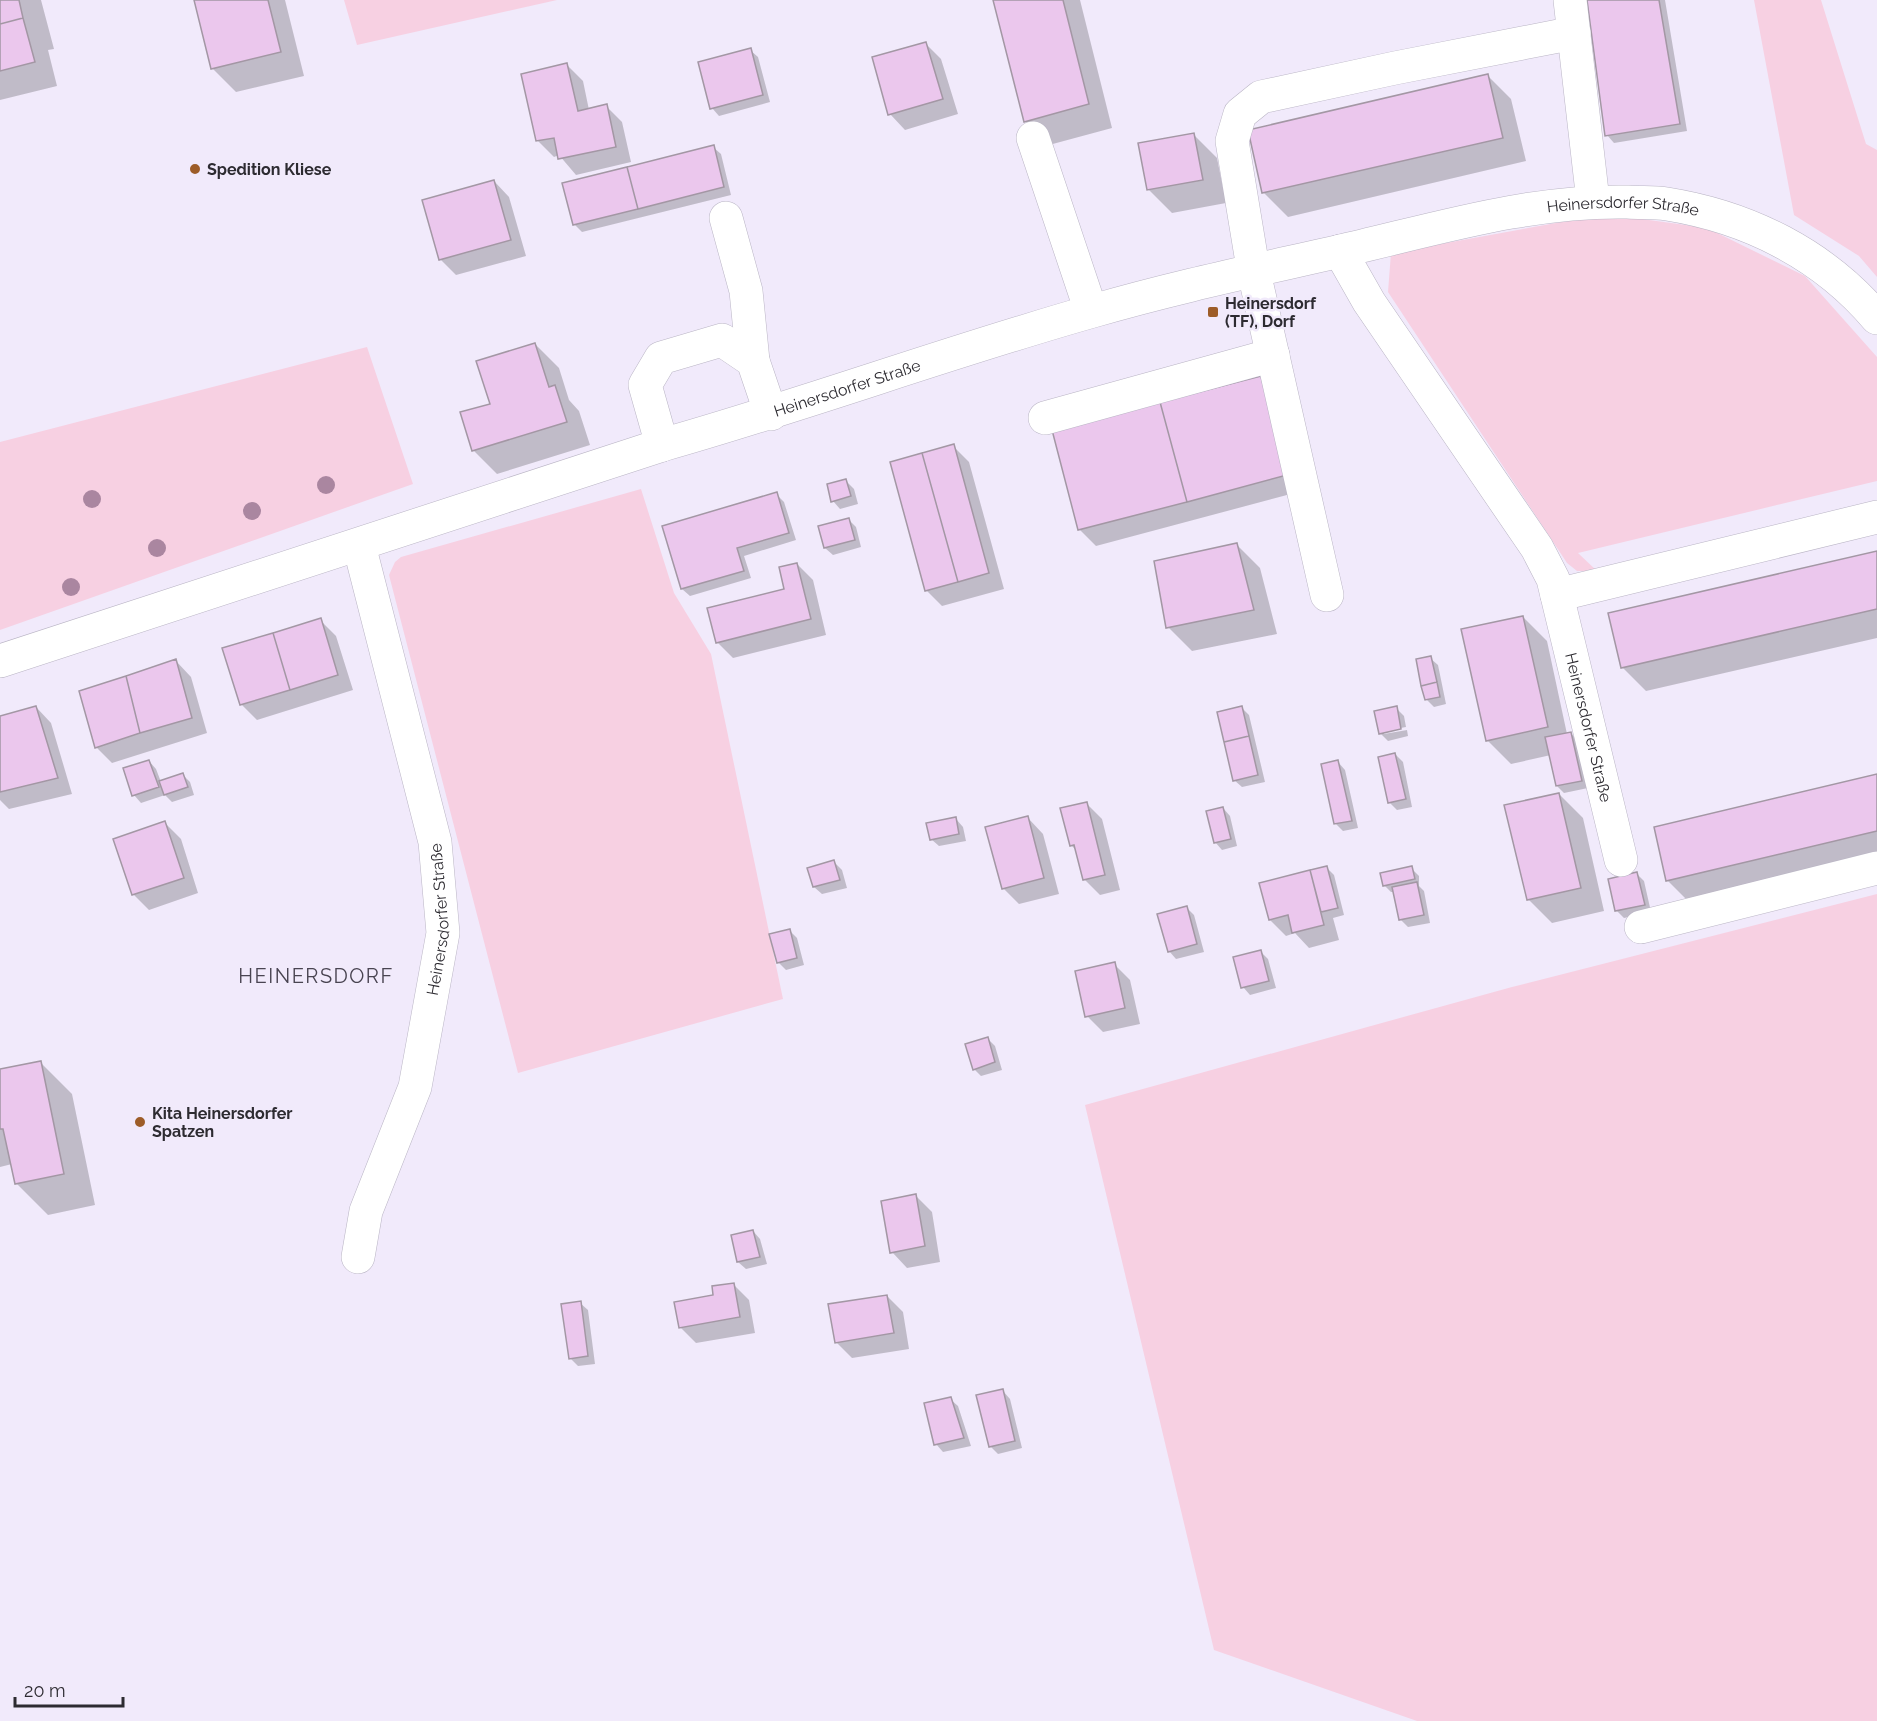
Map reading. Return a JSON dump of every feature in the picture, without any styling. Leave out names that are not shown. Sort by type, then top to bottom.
[{"type":"street","points":[[1570,0],[1593,201]]},
{"type":"street","points":[[1327,595],[1253,268],[1232,141],[1240,114],[1261,97],[1574,33]]},
{"type":"street","points":[[1033,138],[1091,311]]},
{"type":"street","name":"Heinersdorfer Straße","points":[[0,661],[662,445],[771,414],[1091,311],[1253,268],[1340,251],[1521,208],[1593,201],[1664,203],[1730,218],[1802,251],[1862,300],[1877,318]]},
{"type":"street","points":[[726,218],[746,291],[753,362],[771,414]]},
{"type":"street","name":"Heinersdorfer Straße","points":[[1340,251],[1370,302],[1537,548],[1553,579],[1621,860]]},
{"type":"street","points":[[662,445],[645,385],[661,358],[722,340],[753,362]]},
{"type":"street","points":[[1045,418],[1273,355]]},
{"type":"street","points":[[1557,595],[1877,517]]},
{"type":"street","name":"Heinersdorfer Straße","points":[[358,1257],[366,1211],[415,1087],[442,933],[435,842],[359,545]]},
{"type":"street","points":[[1641,927],[1877,868]]},
{"type":"shaded area","points":[[344,0],[557,0],[357,45]]},
{"type":"shaded area","points":[[1754,0],[1821,0],[1866,144],[1877,150],[1877,277],[1859,256],[1794,215]]},
{"type":"shaded area","points":[[1606,214],[1707,228],[1805,276],[1877,357],[1877,481],[1578,553],[1597,571],[1577,571],[1567,563],[1388,292],[1391,253]]},
{"type":"shaded area","points":[[367,347],[413,484],[0,630],[0,442]]},
{"type":"shaded area","points":[[641,489],[674,593],[711,654],[783,999],[518,1073],[389,575],[395,562],[401,557]]},
{"type":"shaded area","points":[[1877,894],[1877,1721],[1417,1721],[1214,1650],[1085,1105],[1512,987]]},
{"type":"building","points":[[0,0],[19,0],[23,18],[0,24]]},
{"type":"building","points":[[194,0],[268,0],[281,52],[211,69]]},
{"type":"building","points":[[993,0],[1063,0],[1089,104],[1024,122]]},
{"type":"building","points":[[1587,0],[1659,0],[1680,124],[1605,136]]},
{"type":"building","points":[[23,18],[35,62],[0,71],[0,24]]},
{"type":"building","points":[[926,42],[943,99],[888,115],[872,57]]},
{"type":"building","points":[[751,48],[763,95],[710,109],[698,62]]},
{"type":"building","points":[[567,63],[578,111],[607,104],[616,147],[558,159],[554,138],[536,141],[521,74]]},
{"type":"building","points":[[1488,74],[1503,138],[1262,193],[1248,130]]},
{"type":"building","points":[[1194,133],[1203,180],[1147,190],[1138,143]]},
{"type":"building","points":[[714,145],[724,187],[638,209],[627,167]]},
{"type":"building","points":[[627,167],[638,209],[573,225],[562,183]]},
{"type":"building","points":[[494,180],[511,240],[439,260],[422,200]]},
{"type":"building","points":[[535,343],[549,387],[555,385],[567,422],[472,451],[460,412],[490,404],[476,361]]},
{"type":"building","points":[[1261,376],[1287,475],[1187,502],[1160,402]]},
{"type":"building","points":[[1160,402],[1187,502],[1078,530],[1052,430]]},
{"type":"building","points":[[954,444],[989,573],[958,582],[922,453]]},
{"type":"building","points":[[922,453],[958,582],[925,591],[890,462]]},
{"type":"building","points":[[846,479],[851,496],[831,502],[827,484]]},
{"type":"building","points":[[777,492],[789,533],[737,548],[744,571],[681,589],[662,526]]},
{"type":"building","points":[[849,518],[855,540],[824,548],[818,526]]},
{"type":"building","points":[[1237,543],[1254,610],[1166,628],[1154,561]]},
{"type":"building","points":[[1877,551],[1877,609],[1621,668],[1608,613]]},
{"type":"building","points":[[797,563],[811,619],[716,643],[707,608],[784,589],[779,567]]},
{"type":"building","points":[[1523,616],[1548,727],[1486,741],[1461,629]]},
{"type":"building","points":[[321,618],[338,675],[290,690],[273,633]]},
{"type":"building","points":[[273,633],[290,690],[240,705],[222,648]]},
{"type":"building","points":[[1431,656],[1437,682],[1421,686],[1416,659]]},
{"type":"building","points":[[176,659],[192,718],[140,733],[126,676]]},
{"type":"building","points":[[126,676],[140,733],[95,748],[79,691]]},
{"type":"building","points":[[1437,682],[1440,697],[1425,700],[1421,686]]},
{"type":"building","points":[[36,706],[58,778],[0,792],[0,716]]},
{"type":"building","points":[[1242,706],[1249,736],[1224,742],[1217,712]]},
{"type":"building","points":[[1397,706],[1401,729],[1379,734],[1374,711]]},
{"type":"building","points":[[1571,732],[1582,781],[1556,786],[1545,737]]},
{"type":"building","points":[[1249,736],[1258,775],[1233,781],[1224,742]]},
{"type":"building","points":[[1395,753],[1406,799],[1388,803],[1378,757]]},
{"type":"building","points":[[149,760],[159,787],[132,796],[123,768]]},
{"type":"building","points":[[1338,760],[1352,821],[1334,824],[1321,764]]},
{"type":"building","points":[[183,773],[188,787],[164,795],[159,781]]},
{"type":"building","points":[[1877,774],[1877,831],[1666,881],[1654,827]]},
{"type":"building","points":[[1559,793],[1581,888],[1527,900],[1504,805]]},
{"type":"building","points":[[1087,802],[1105,875],[1083,880],[1074,845],[1070,846],[1060,808]]},
{"type":"building","points":[[1223,807],[1231,839],[1214,843],[1206,811]]},
{"type":"building","points":[[1028,816],[1044,878],[1002,889],[985,827]]},
{"type":"building","points":[[956,817],[959,834],[930,840],[926,823]]},
{"type":"building","points":[[165,821],[184,878],[132,895],[113,839]]},
{"type":"building","points":[[834,860],[840,880],[813,887],[807,868]]},
{"type":"building","points":[[1327,866],[1338,908],[1321,912],[1310,870]]},
{"type":"building","points":[[1412,866],[1415,879],[1383,886],[1380,873]]},
{"type":"building","points":[[1310,870],[1324,925],[1292,933],[1288,915],[1269,920],[1259,883]]},
{"type":"building","points":[[1637,872],[1645,905],[1615,911],[1608,879]]},
{"type":"building","points":[[1417,882],[1424,915],[1399,920],[1392,887]]},
{"type":"building","points":[[1187,906],[1197,944],[1168,952],[1157,914]]},
{"type":"building","points":[[790,929],[797,958],[777,963],[769,934]]},
{"type":"building","points":[[1261,950],[1269,981],[1241,988],[1233,957]]},
{"type":"building","points":[[1115,962],[1125,1008],[1085,1017],[1075,971]]},
{"type":"building","points":[[988,1037],[995,1062],[973,1070],[965,1044]]},
{"type":"building","points":[[41,1061],[64,1174],[15,1184],[3,1129],[0,1129],[0,1069]]},
{"type":"building","points":[[916,1194],[925,1246],[890,1253],[881,1201]]},
{"type":"building","points":[[753,1230],[760,1257],[737,1262],[731,1235]]},
{"type":"building","points":[[734,1283],[740,1317],[679,1328],[674,1302],[713,1295],[712,1286]]},
{"type":"building","points":[[887,1295],[894,1333],[835,1343],[828,1304]]},
{"type":"building","points":[[581,1301],[588,1356],[569,1359],[561,1304]]},
{"type":"building","points":[[1003,1389],[1015,1441],[989,1447],[976,1395]]},
{"type":"building","points":[[951,1397],[964,1438],[934,1445],[924,1403]]},
{"type":"place","name":"Spedition Kliese","points":[[195,169]]},
{"type":"place","name":"Heinersdorf (TF), Dorf","points":[[1213,312]]},
{"type":"place","name":"Kita Heinersdorfer Spatzen","points":[[140,1122]]},
{"type":"district","name":"HEINERSDORF","points":[[316,976]]}]
